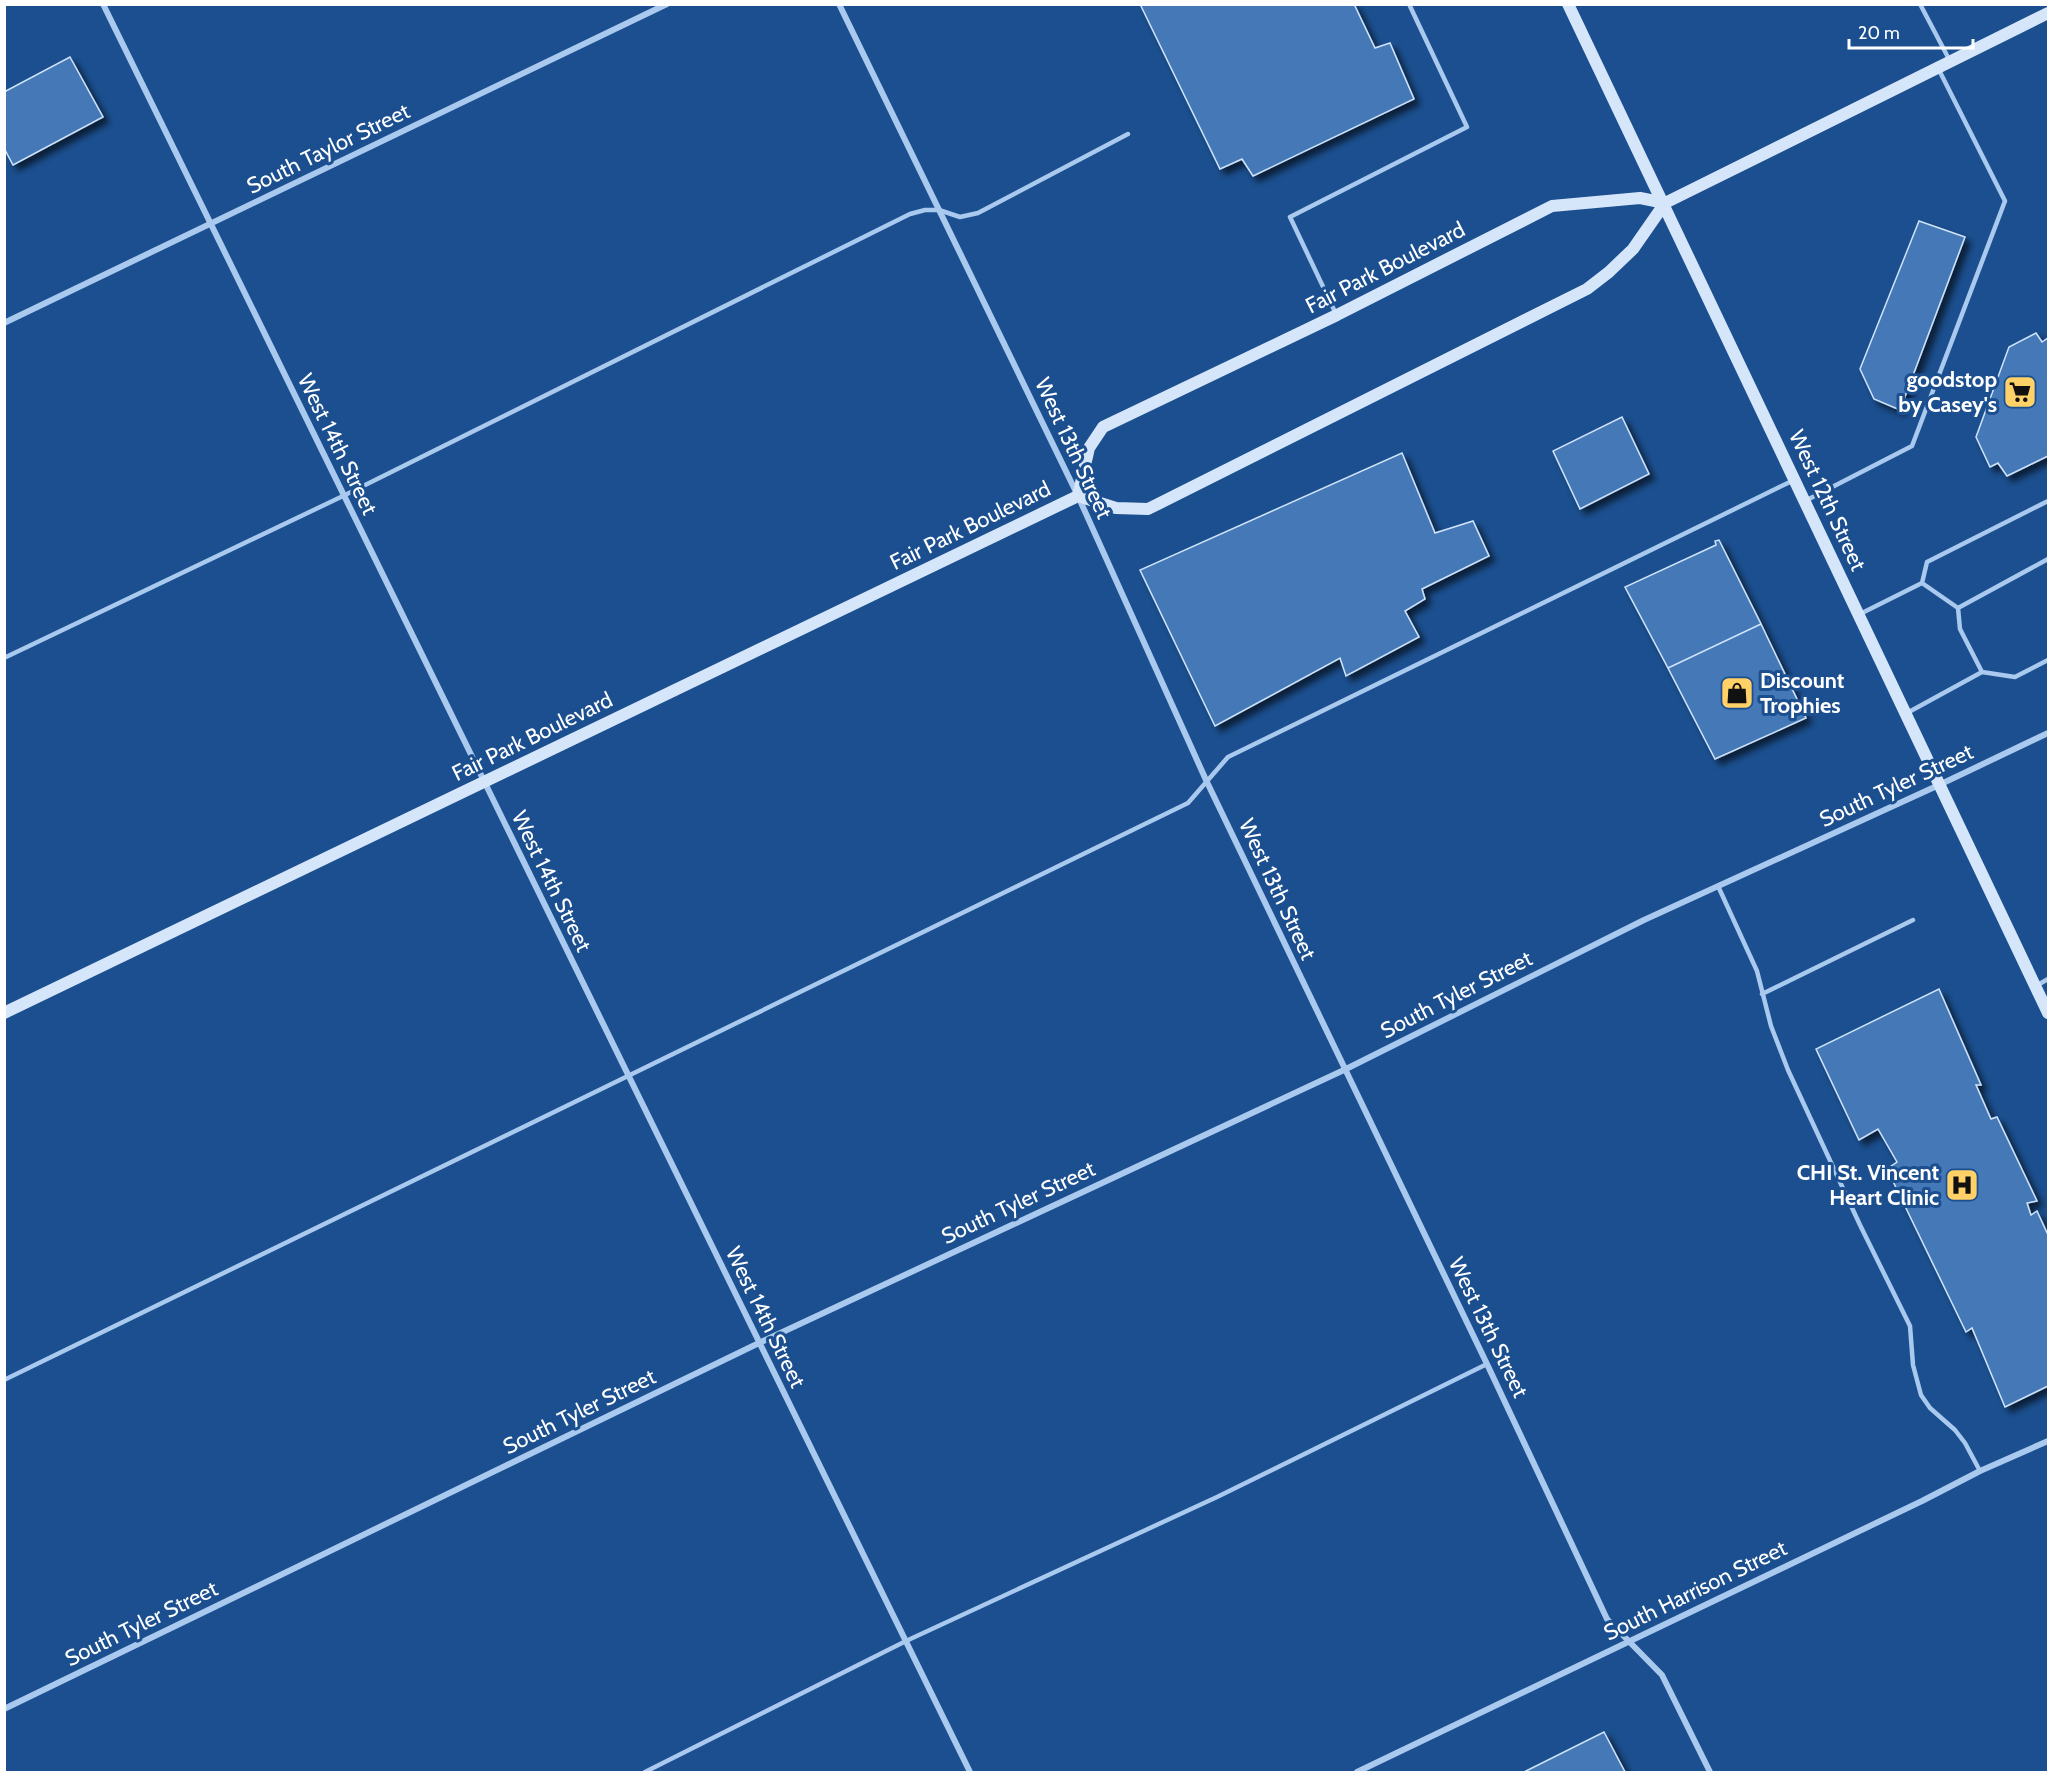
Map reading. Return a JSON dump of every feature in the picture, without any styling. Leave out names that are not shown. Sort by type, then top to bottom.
[{"type":"street","name":"West 14th Street","points":[[103,4],[970,1773]]},
{"type":"street","name":"South Taylor Street","points":[[4,323],[667,4]]},
{"type":"street","name":"West 13th Street","points":[[838,4],[1078,496],[1206,780],[1607,1619],[1662,1675],[1710,1773]]},
{"type":"street","name":"West 12th Street","points":[[1568,4],[1665,203],[2049,1013]]},
{"type":"street","name":"Fair Park Boulevard","points":[[4,1013],[1078,496],[1116,508],[1148,509],[1587,289],[1633,249],[1665,203],[2049,13]]},
{"type":"street","name":"Fair Park Boulevard","points":[[1078,496],[1089,448],[1103,427],[1337,315],[1552,206],[1640,198],[1665,203]]},
{"type":"street","name":"South Tyler Street","points":[[4,1709],[759,1343],[1344,1070],[1644,920],[2049,733]]},
{"type":"street","name":"South Harrison Street","points":[[1356,1773],[1980,1471],[2049,1441]]},
{"type":"lane","points":[[1337,315],[1290,217],[1467,127],[1409,4]]},
{"type":"lane","points":[[1920,4],[1950,61]]},
{"type":"lane","points":[[1805,501],[1912,446],[2005,201],[1938,67]]},
{"type":"lane","points":[[4,658],[344,496],[910,214],[925,210],[939,210],[960,217],[978,213],[1128,134]]},
{"type":"lane","points":[[4,1380],[1188,803],[1227,757],[1795,479]]},
{"type":"lane","points":[[1923,583],[1927,562],[2049,501]]},
{"type":"lane","points":[[1958,608],[2049,559]]},
{"type":"lane","points":[[1858,614],[1923,583]]},
{"type":"lane","points":[[1923,583],[1958,608],[1960,628],[1982,672]]},
{"type":"lane","points":[[1906,714],[1982,672],[2014,677],[2049,660]]},
{"type":"lane","points":[[1718,886],[1757,971],[1771,1026],[1788,1070],[1910,1326],[1913,1365],[1921,1395],[1930,1408],[1955,1430],[1980,1471]]},
{"type":"lane","points":[[1762,994],[1913,921]]},
{"type":"lane","points":[[2036,986],[2049,979]]},
{"type":"lane","points":[[645,1773],[906,1641],[1217,1497],[1487,1364]]},
{"type":"building","points":[[1140,4],[1354,4],[1375,48],[1390,43],[1414,99],[1253,176],[1242,159],[1220,169]]},
{"type":"building","points":[[70,57],[103,117],[13,165],[4,148],[4,92]]},
{"type":"building","name":"goodstop by Casey's","points":[[1919,221],[1965,237],[1900,410],[1874,399],[1860,369]]},
{"type":"building","name":"goodstop by Casey's","points":[[2036,333],[2042,342],[2048,338],[2048,456],[2007,476],[1998,463],[1990,467],[1976,437],[2009,347]]},
{"type":"building","points":[[1622,417],[1649,474],[1580,509],[1553,451]]},
{"type":"building","points":[[1402,453],[1435,533],[1473,521],[1489,556],[1422,589],[1425,599],[1405,611],[1419,637],[1346,676],[1340,658],[1215,726],[1140,570]]},
{"type":"building","points":[[1719,540],[1761,624],[1668,668],[1625,587],[1716,545],[1715,541]]},
{"type":"building","name":"Discount Trophies","points":[[1761,624],[1806,718],[1715,759],[1668,668]]},
{"type":"building","name":"CHI St. Vincent Heart Clinic","points":[[1939,989],[1981,1085],[1976,1085],[1991,1119],[1997,1117],[2037,1201],[2027,1203],[2031,1215],[2037,1211],[2048,1235],[2048,1386],[2005,1407],[1972,1328],[1966,1332],[1887,1169],[1897,1162],[1878,1129],[1859,1140],[1816,1049]]},
{"type":"building","points":[[1604,1732],[1625,1772],[1524,1772]]},
{"type":"place","name":"goodstop by Casey's","points":[[2020,392]]},
{"type":"place","name":"Discount Trophies","points":[[1737,693]]},
{"type":"place","name":"CHI St. Vincent Heart Clinic","points":[[1962,1185]]}]
